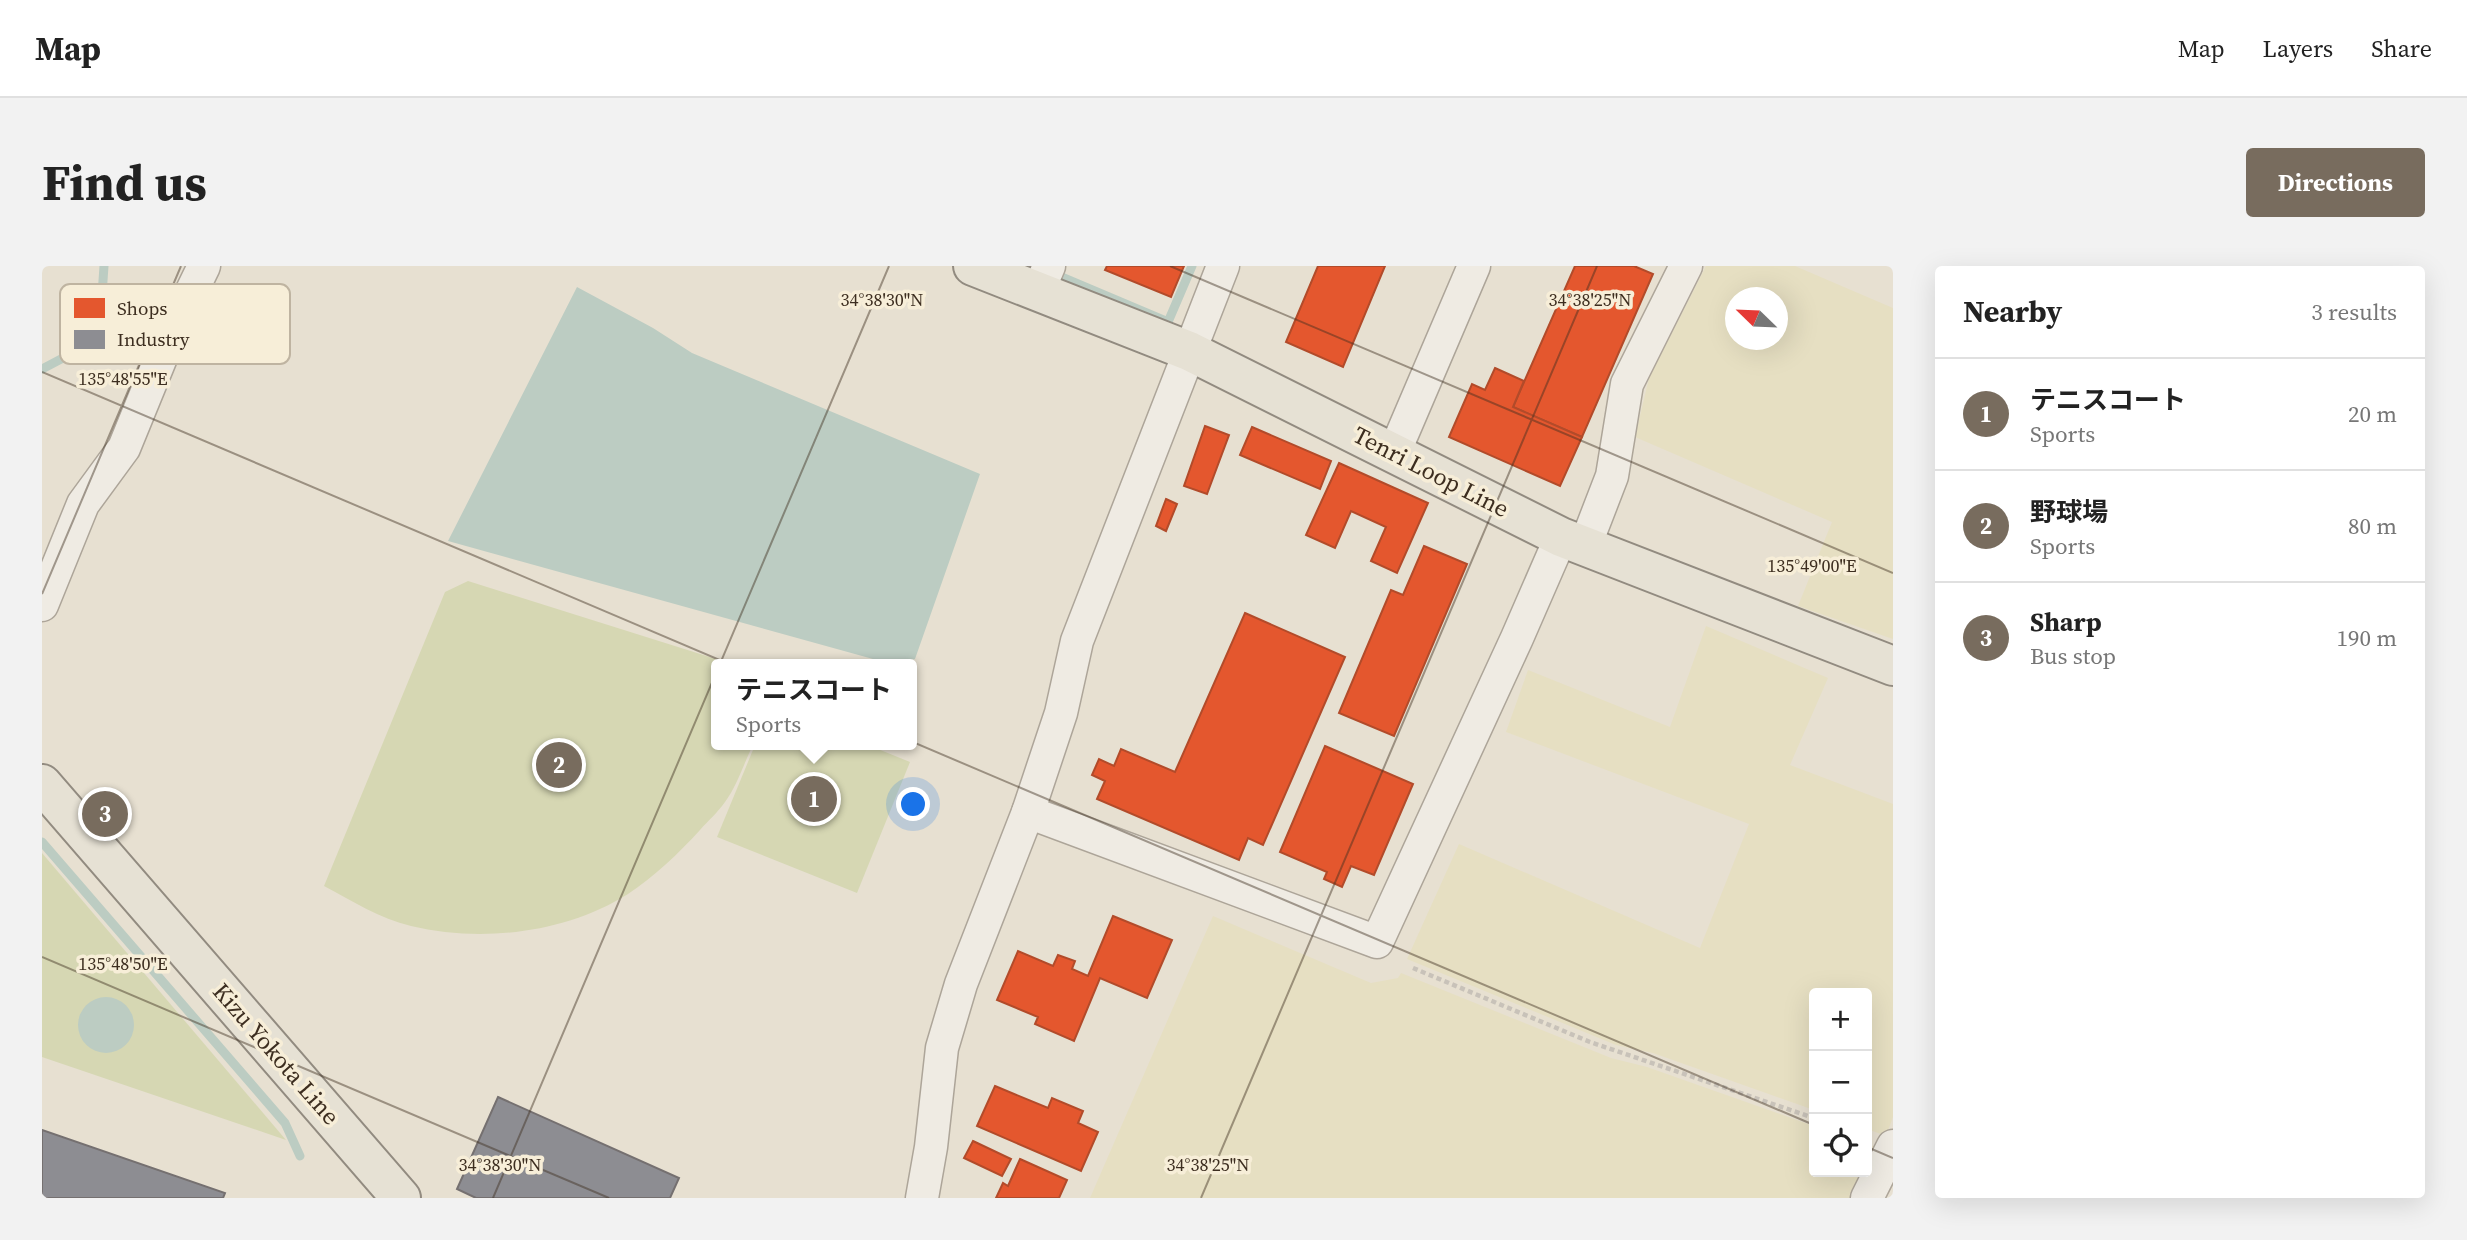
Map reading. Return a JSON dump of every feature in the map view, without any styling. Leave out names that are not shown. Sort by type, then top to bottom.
[{"type":"main road","name":"Tenri Loop Line","points":[[974,266],[1043,279],[1573,542],[1893,666]]},
{"type":"main road","name":"Kizu Yokota Line","points":[[42,784],[401,1198]]},
{"type":"street","points":[[195,284],[204,266]]},
{"type":"street","points":[[922,1198],[931,1147],[942,1048],[961,984],[1028,812],[1062,713],[1077,641],[1223,266]]},
{"type":"street","points":[[1394,453],[1474,266]]},
{"type":"street","points":[[1028,812],[1377,942],[1511,651],[1612,476],[1627,384],[1686,266]]},
{"type":"street","points":[[42,605],[83,504],[124,449],[158,364]]},
{"type":"street","points":[[1867,1198],[1893,1146]]},
{"type":"path","points":[[1413,968],[1590,1042],[1809,1116]]},
{"type":"shaded area","points":[[1706,266],[1795,266],[1893,308],[1893,639],[1798,606],[1832,522],[1635,437],[1649,378]]},
{"type":"shaded area","points":[[577,287],[653,328],[692,353],[980,474],[915,659],[873,659],[448,541]]},
{"type":"shaded area","points":[[1706,626],[1828,678],[1790,765],[1893,804],[1893,1117],[1886,1136],[1872,1131],[1872,988],[1809,988],[1809,1108],[1653,1053],[1616,1045],[1407,959],[1459,844],[1700,948],[1749,824],[1506,732],[1528,670],[1670,727]]},
{"type":"shaded area","points":[[1213,916],[1371,983],[1398,978],[1401,973],[1611,1058],[1647,1067],[1809,1124],[1809,1177],[1866,1177],[1856,1198],[1090,1198]]},
{"type":"shaded area","points":[[106,997],[117,999],[126,1005],[132,1014],[132,1036],[126,1045],[117,1051],[106,1053],[95,1051],[86,1045],[80,1036],[78,1025],[80,1014],[86,1005],[95,999]]},
{"type":"shaded area","points":[[1872,1146],[1880,1149],[1872,1165]]},
{"type":"green space","points":[[468,581],[716,659],[711,659],[711,750],[751,750],[737,782],[716,813],[666,864],[628,894],[578,918],[551,926],[495,934],[466,934],[411,926],[388,919],[324,886],[445,592]]},
{"type":"green space","points":[[753,750],[880,750],[910,762],[857,893],[717,837]]},
{"type":"green space","points":[[42,853],[286,1140],[42,1057]]},
{"type":"building: Shops","points":[[1107,266],[1184,266],[1171,297],[1105,270]]},
{"type":"building: Shops","points":[[1318,266],[1385,266],[1343,367],[1286,342]]},
{"type":"building: Shops","points":[[1575,266],[1634,266],[1653,274],[1582,437],[1513,407]]},
{"type":"building: Shops","points":[[1495,368],[1524,381],[1513,407],[1582,437],[1560,486],[1449,437],[1472,384],[1485,390]]},
{"type":"building: Shops","points":[[1205,426],[1229,435],[1207,494],[1184,486]]},
{"type":"building: Shops","points":[[1252,427],[1331,461],[1320,489],[1240,455]]},
{"type":"building: Shops","points":[[1339,463],[1428,503],[1397,573],[1371,561],[1386,527],[1351,511],[1335,548],[1306,535]]},
{"type":"building: Shops","points":[[1166,499],[1177,504],[1166,531],[1156,526]]},
{"type":"building: Shops","points":[[1424,546],[1467,564],[1394,736],[1339,713],[1391,590],[1403,595]]},
{"type":"building: Shops","points":[[1245,613],[1345,657],[1263,845],[1248,838],[1239,860],[1097,799],[1105,781],[1092,775],[1099,759],[1114,766],[1121,749],[1175,772]]},
{"type":"building: Shops","points":[[1325,746],[1413,784],[1374,875],[1351,866],[1342,887],[1324,879],[1327,872],[1280,852]]},
{"type":"building: Shops","points":[[1113,916],[1172,940],[1147,998],[1100,978],[1074,1041],[1035,1024],[1038,1017],[997,1000],[1018,951],[1053,966],[1058,955],[1075,961],[1072,969],[1088,976]]},
{"type":"building: Shops","points":[[995,1086],[1048,1108],[1052,1098],[1083,1111],[1078,1123],[1098,1132],[1081,1171],[977,1126]]},
{"type":"building: Shops","points":[[973,1141],[1011,1159],[1002,1176],[964,1158]]},
{"type":"building: Shops","points":[[1020,1159],[1067,1180],[1059,1198],[996,1198],[1003,1183],[1008,1186]]},
{"type":"building: Industry","points":[[498,1097],[679,1178],[670,1198],[476,1198],[457,1189]]},
{"type":"building: Industry","points":[[42,1130],[225,1193],[223,1198],[42,1198]]},
{"type":"waterway","points":[[103,284],[104,266]]},
{"type":"waterway","points":[[1052,273],[1168,322],[1192,266]]},
{"type":"waterway","points":[[42,369],[60,360]]},
{"type":"waterway","points":[[42,842],[285,1123],[300,1156]]},
{"type":"place","name":"野球場","points":[[559,765]]},
{"type":"place","name":"テニスコート","points":[[814,799]]},
{"type":"place","name":"Sharp","points":[[105,814]]}]
